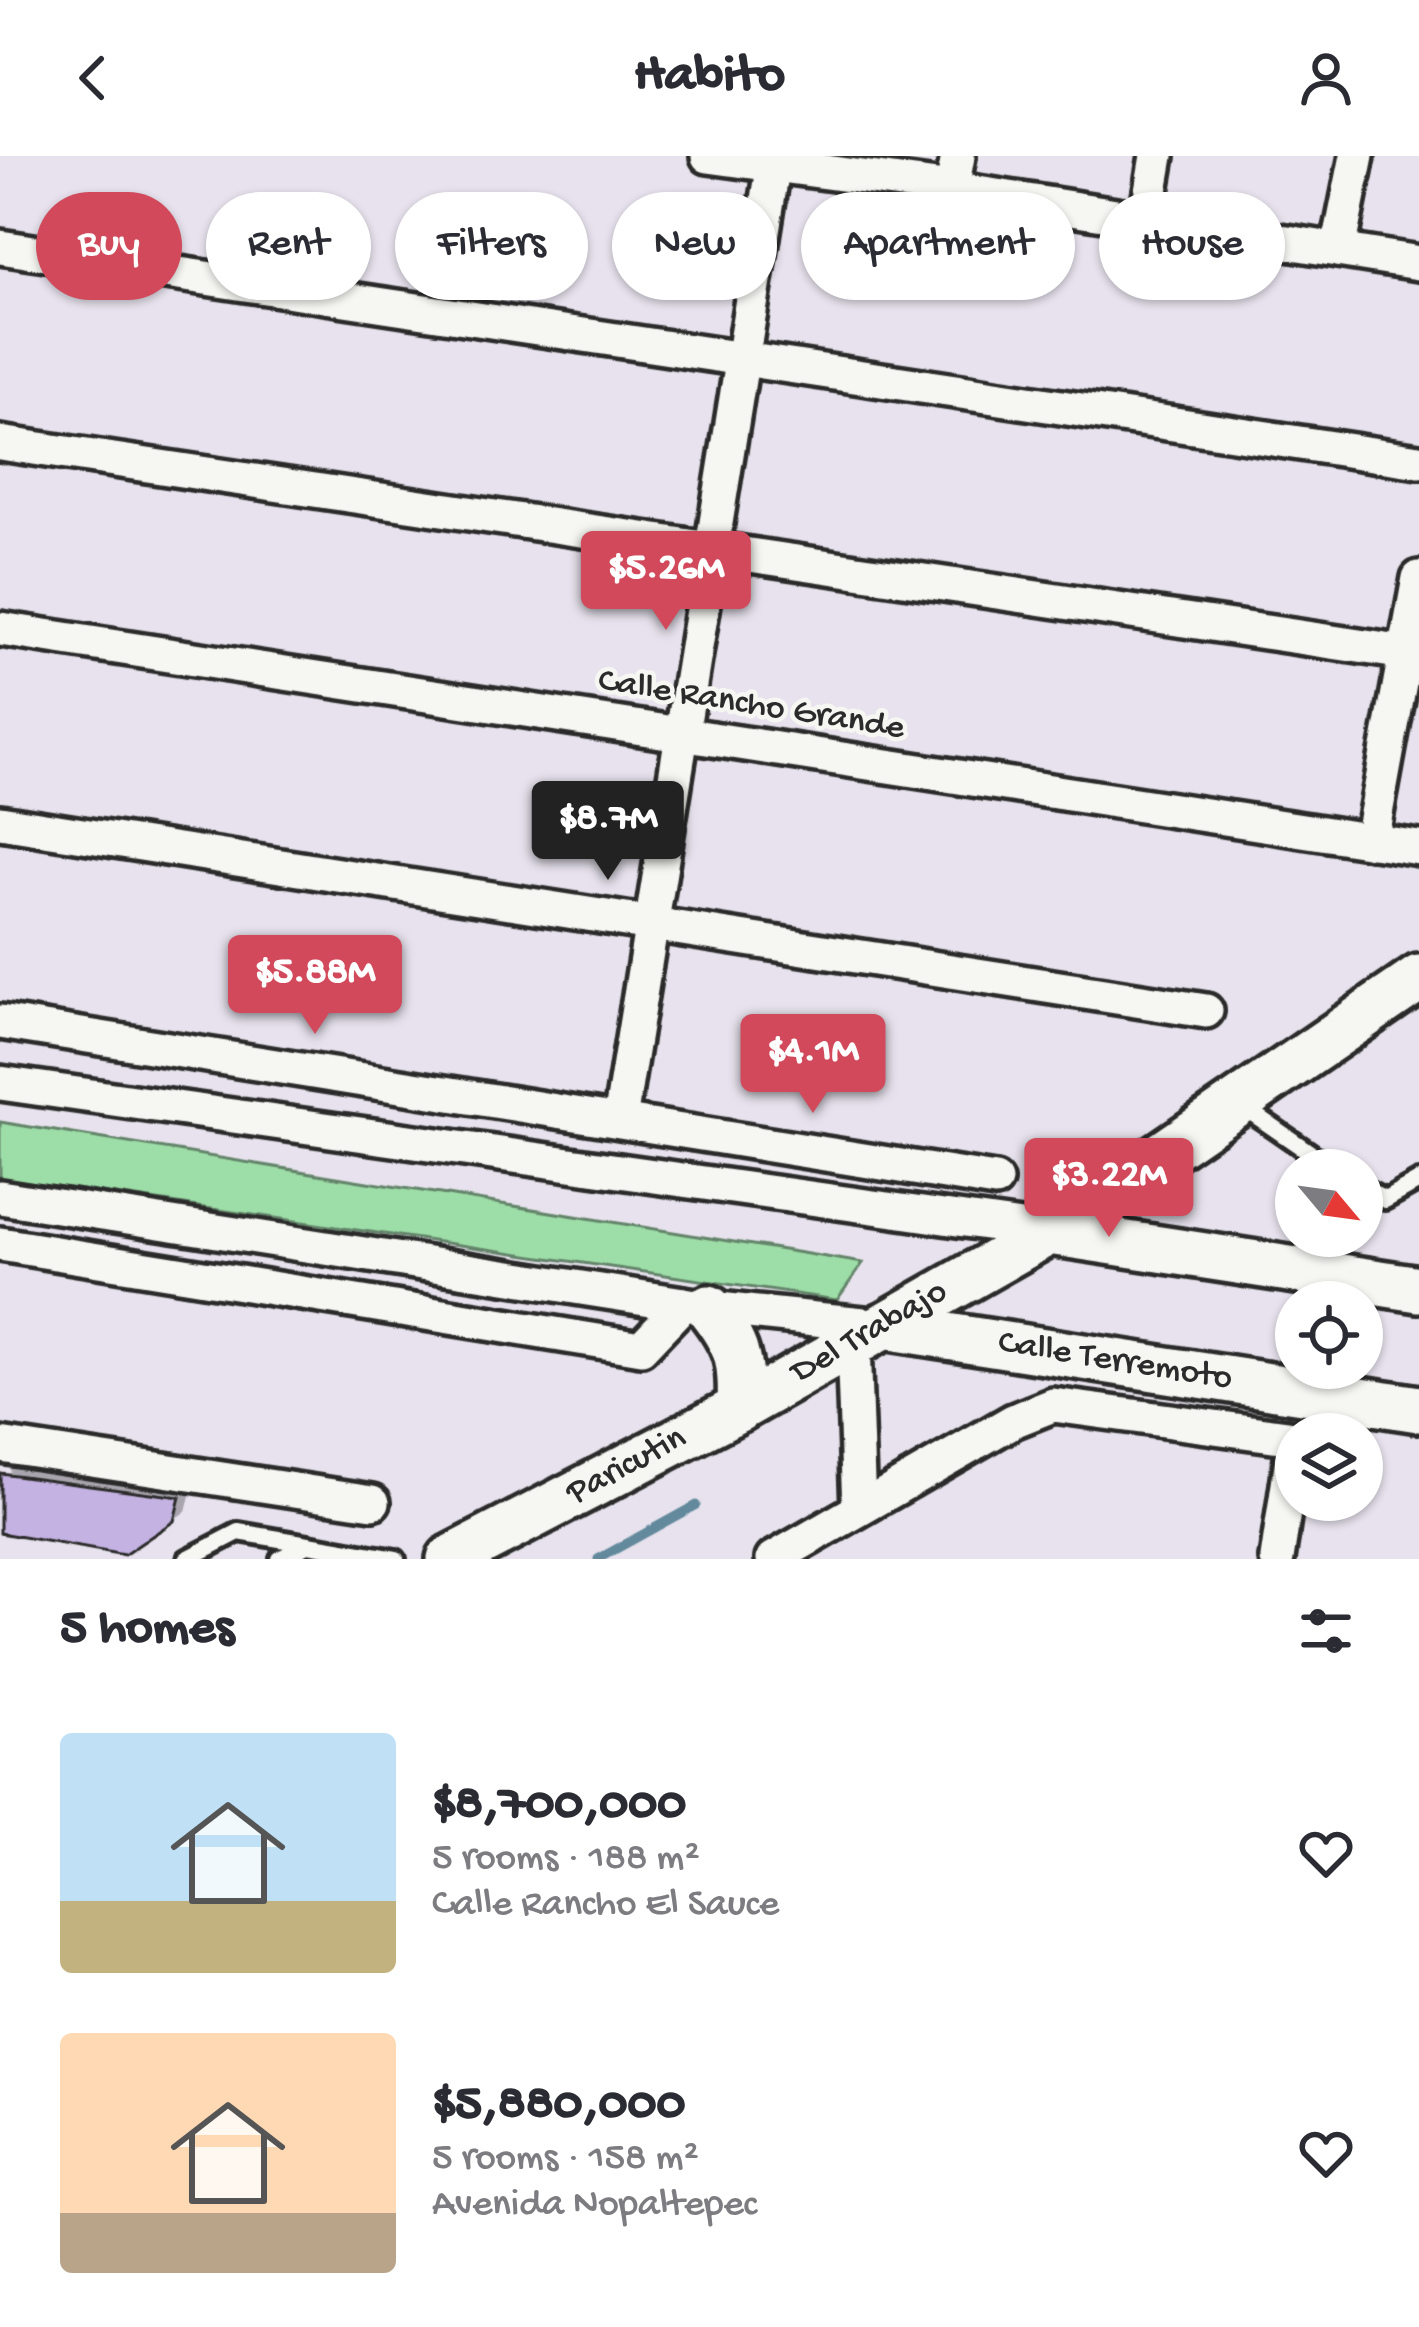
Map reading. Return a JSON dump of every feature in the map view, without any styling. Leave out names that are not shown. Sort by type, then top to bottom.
[{"type":"main road","name":"Del Trabajo","points":[[740,1408],[1049,1232],[1419,978]]},
{"type":"main road","points":[[1049,1232],[1419,1289]]},
{"type":"main road","points":[[696,1306],[730,1335],[741,1366],[740,1408]]},
{"type":"main road","name":"Calle Terremoto","points":[[868,1335],[1419,1409]]},
{"type":"main road","name":"Paricutin","points":[[450,1559],[740,1408]]},
{"type":"street","points":[[708,156],[955,172],[1099,208]]},
{"type":"street","points":[[1151,192],[1157,156]]},
{"type":"street","points":[[1338,250],[1357,156]]},
{"type":"street","points":[[620,1120],[775,161]]},
{"type":"street","points":[[1285,242],[1419,263]]},
{"type":"street","points":[[0,247],[1419,461]]},
{"type":"street","points":[[0,443],[1412,654]]},
{"type":"street","points":[[1371,841],[1412,654],[1419,578]]},
{"type":"street","name":"Calle Rancho Grande","points":[[0,629],[1419,848]]},
{"type":"street","points":[[0,822],[1206,1010]]},
{"type":"street","points":[[0,1022],[994,1181]]},
{"type":"street","points":[[0,1082],[1049,1232]]},
{"type":"street","points":[[0,1197],[868,1335],[859,1509]]},
{"type":"street","points":[[0,1244],[641,1348],[696,1306]]},
{"type":"street","points":[[773,1559],[1013,1420],[1053,1405],[1275,1435]]},
{"type":"street","points":[[0,1445],[373,1502]]},
{"type":"street","points":[[1277,1559],[1283,1521]]},
{"type":"lane","points":[[1238,1103],[1305,1149]]},
{"type":"lane","points":[[1383,1199],[1419,1181]]},
{"type":"lane","points":[[187,1559],[239,1532],[396,1559]]},
{"type":"lane","points":[[280,1559],[307,1544]]},
{"type":"green space","points":[[0,1122],[863,1263],[837,1300],[0,1178]]},
{"type":"building","points":[[0,1473],[180,1497],[174,1521],[124,1555],[0,1533]]},
{"type":"waterway","points":[[598,1559],[696,1505]]}]
